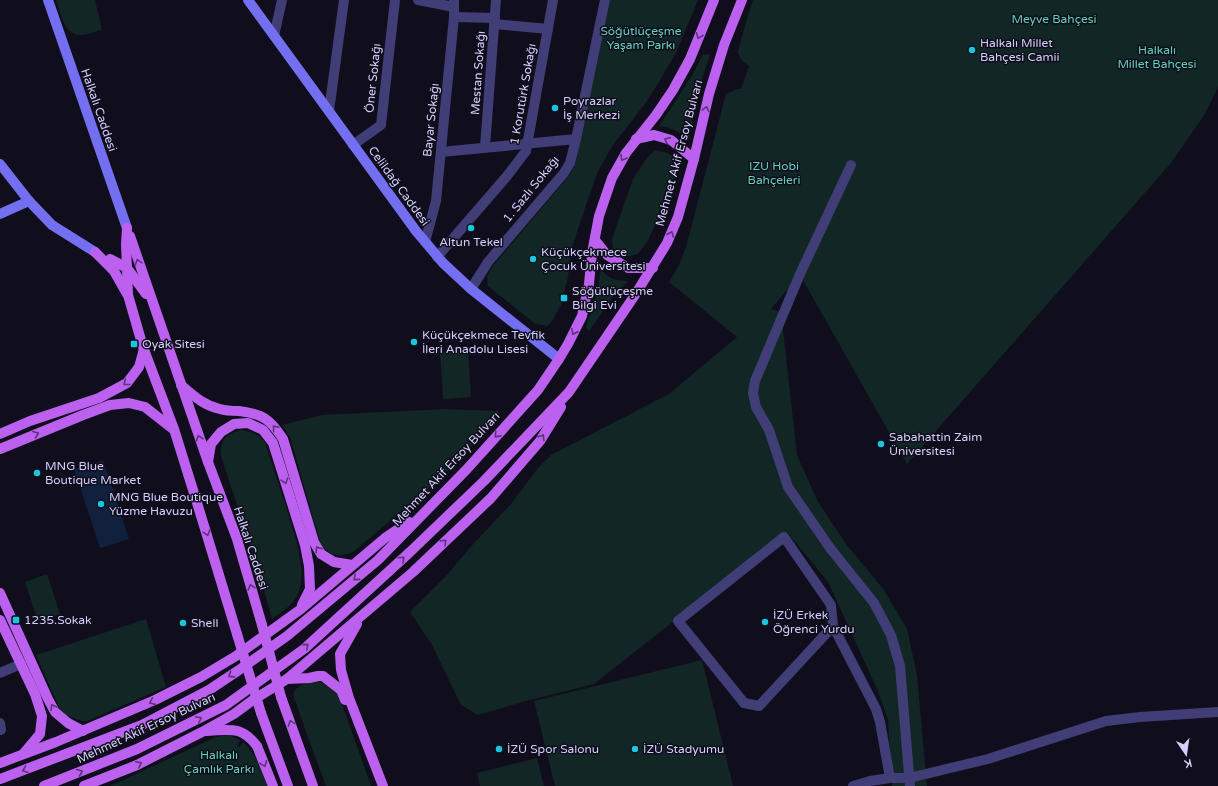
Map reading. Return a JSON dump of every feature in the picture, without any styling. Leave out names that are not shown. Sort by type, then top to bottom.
[{"type":"main road","name":"Mehmet Akif Ersoy Bulvarı","points":[[0,779],[142,725],[209,690],[287,636],[378,560],[466,469],[538,390],[559,359],[582,316],[599,216],[612,178],[636,138],[656,115],[673,90],[690,59],[714,0]]},
{"type":"main road","name":"Mehmet Akif Ersoy Bulvarı","points":[[44,786],[137,749],[226,705],[304,648],[410,552],[484,481],[569,392],[653,268],[667,243],[678,217],[709,94],[725,40],[742,0]]},
{"type":"main road","points":[[636,138],[654,135],[671,140],[694,158]]},
{"type":"main road","name":"Halkalı Caddesi","points":[[127,228],[126,244],[128,295],[144,350],[174,429],[261,713],[288,786]]},
{"type":"main road","name":"Halkalı Caddesi","points":[[127,228],[180,385],[237,539],[282,697],[313,786]]},
{"type":"main road","points":[[595,240],[607,255],[628,268],[653,268]]},
{"type":"main road","points":[[110,259],[117,258],[122,255],[126,244]]},
{"type":"main road","points":[[95,252],[127,268],[152,303]]},
{"type":"main road","points":[[95,252],[114,272],[128,295]]},
{"type":"main road","points":[[0,434],[30,421],[99,398],[127,383],[139,367],[144,350]]},
{"type":"main road","points":[[180,385],[200,402],[221,409],[254,413],[265,418],[276,427],[283,439],[314,542],[321,554],[334,562],[352,565]]},
{"type":"main road","points":[[84,786],[100,783],[202,732],[234,714],[253,700],[287,679],[413,572],[491,498],[540,441],[569,392]]},
{"type":"main road","points":[[0,449],[83,415],[116,404],[129,403],[145,407],[174,429]]},
{"type":"main road","points":[[208,462],[211,444],[221,432],[234,424],[248,423],[263,430],[273,443],[305,545],[309,566],[310,589],[301,609]]},
{"type":"main road","points":[[0,763],[155,700],[201,677],[236,656],[301,609],[385,538],[424,512]]},
{"type":"main road","points":[[0,593],[55,712],[68,723],[83,730]]},
{"type":"main road","points":[[363,615],[340,654],[341,670],[349,698],[383,786]]},
{"type":"main road","points":[[0,620],[35,694],[42,716],[40,734],[22,755]]},
{"type":"main road","points":[[287,679],[323,676],[341,690],[376,786]]},
{"type":"main road","points":[[202,732],[235,730],[241,732],[253,741],[257,746],[273,786]]},
{"type":"street","name":"Halkalı Caddesi","points":[[48,0],[127,228]]},
{"type":"street","name":"Celildağ Caddesi","points":[[248,0],[353,145],[437,257],[471,289],[559,359]]},
{"type":"street","points":[[274,36],[282,0]]},
{"type":"street","points":[[329,112],[344,0]]},
{"type":"street","name":"Öner Sokağı","points":[[353,145],[381,125],[395,0]]},
{"type":"street","points":[[418,0],[454,8],[495,21],[548,29]]},
{"type":"street","name":"Mestan Sokağı","points":[[485,148],[496,0]]},
{"type":"street","name":"1 Korutürk Sokağı","points":[[437,257],[507,176],[526,151],[553,0]]},
{"type":"street","name":"1. Sazlı Sokağı","points":[[471,289],[488,262],[564,173],[570,162],[605,0]]},
{"type":"street","name":"Bayar Sokağı","points":[[425,242],[436,201],[454,8]]},
{"type":"street","points":[[441,152],[576,139]]},
{"type":"street","points":[[0,164],[29,201],[52,225],[95,252]]},
{"type":"street","points":[[851,165],[800,274],[755,381],[753,393],[756,407],[769,430],[788,487],[830,548],[874,603],[891,635],[900,666],[910,782]]},
{"type":"street","points":[[0,214],[29,201]]},
{"type":"street","points":[[832,626],[759,706],[744,703],[678,621],[784,537],[831,605],[832,626],[876,709],[880,722],[890,778]]},
{"type":"street","points":[[0,673],[21,664]]},
{"type":"street","points":[[853,786],[870,781],[890,778],[910,782],[988,759],[1106,721],[1140,717],[1218,712]]},
{"type":"green space","points":[[56,0],[95,0],[102,30],[83,35],[77,35],[71,32],[64,24]]},
{"type":"green space","name":"Söğütlüçeşme Yaşam Parkı","points":[[610,0],[698,0],[676,53],[644,105],[613,145],[598,171],[571,250],[568,277],[561,305],[552,321],[547,326],[534,323],[488,286],[487,276],[492,267],[569,176],[575,165]]},
{"type":"green space","points":[[753,0],[1218,0],[1218,87],[1205,114],[1171,163],[907,464],[800,275],[771,309],[781,312],[797,455],[817,500],[846,544],[884,590],[907,629],[917,675],[927,786],[892,786],[888,720],[878,691],[828,582],[787,532],[594,684],[478,715],[461,705],[432,645],[410,612],[447,575],[474,543],[511,504],[537,469],[551,455],[669,394],[737,337],[669,282],[679,265],[686,247],[726,94],[737,89],[741,89],[749,66],[739,56],[738,51]]},
{"type":"green space","points":[[703,54],[710,55],[696,97],[689,140],[675,130],[659,126],[693,74]]},
{"type":"green space","points":[[655,150],[668,153],[674,158],[676,172],[664,207],[646,244],[638,254],[626,257],[613,249],[612,239],[633,179],[647,158]]},
{"type":"green space","points":[[601,268],[606,275],[612,279],[628,281],[613,297],[589,331],[586,328],[598,288]]},
{"type":"green space","points":[[468,351],[471,397],[443,399],[440,352]]},
{"type":"green space","points":[[446,409],[499,411],[467,452],[430,487],[353,552],[342,555],[330,553],[320,542],[290,437],[282,425],[322,415]]},
{"type":"green space","points":[[241,430],[260,437],[265,442],[287,510],[301,565],[300,586],[295,600],[272,619],[257,566],[221,456],[221,446],[225,438]]},
{"type":"green space","points":[[47,574],[60,614],[38,621],[25,582]]},
{"type":"green space","points":[[146,619],[166,687],[85,722],[62,714],[36,655]]},
{"type":"green space","name":"İZÜ Stadyumu","points":[[702,660],[733,786],[555,786],[534,701]]},
{"type":"green space","points":[[315,681],[325,684],[338,693],[371,786],[326,786],[293,694],[305,683]]},
{"type":"green space","name":"Halkalı Çamlık Parkı","points":[[228,735],[240,740],[237,746],[240,747],[243,742],[252,752],[267,786],[110,786],[216,737]]},
{"type":"green space","points":[[537,758],[544,786],[480,786],[477,773]]},
{"type":"water","name":"MNG Blue Boutique Yüzme Havuzu","points":[[103,460],[129,539],[100,548],[74,469]]},
{"type":"place","name":"Halkalı Millet Bahçesi Camii","points":[[972,50]]},
{"type":"place","name":"Poyrazlar İş Merkezi","points":[[555,108]]},
{"type":"place","name":"Altun Tekel","points":[[471,228]]},
{"type":"place","name":"Küçükçekmece Çocuk Üniversitesi","points":[[533,259]]},
{"type":"place","name":"Söğütlüçeşme Bilgi Evi","points":[[564,298]]},
{"type":"place","name":"Küçükçekmece Tevfik İleri Anadolu Lisesi","points":[[414,342]]},
{"type":"place","name":"Oyak Sitesi","points":[[134,344]]},
{"type":"place","name":"Sabahattin Zaim Üniversitesi","points":[[881,444]]},
{"type":"place","name":"MNG Blue Boutique Market","points":[[37,473]]},
{"type":"place","name":"MNG Blue Boutique Yüzme Havuzu","points":[[101,504]]},
{"type":"place","name":"1235.Sokak","points":[[16,620]]},
{"type":"place","name":"İZÜ Erkek Öğrenci Yurdu","points":[[765,622]]},
{"type":"place","name":"Shell","points":[[183,623]]},
{"type":"place","name":"İZÜ Spor Salonu","points":[[499,749]]},
{"type":"place","name":"İZÜ Stadyumu","points":[[635,749]]},
{"type":"park label","name":"Meyve Bahçesi","points":[[1054,19]]},
{"type":"park label","name":"Halkalı Millet Bahçesi","points":[[1157,57]]},
{"type":"park label","name":"IZU Hobi Bahçeleri","points":[[774,173]]}]
